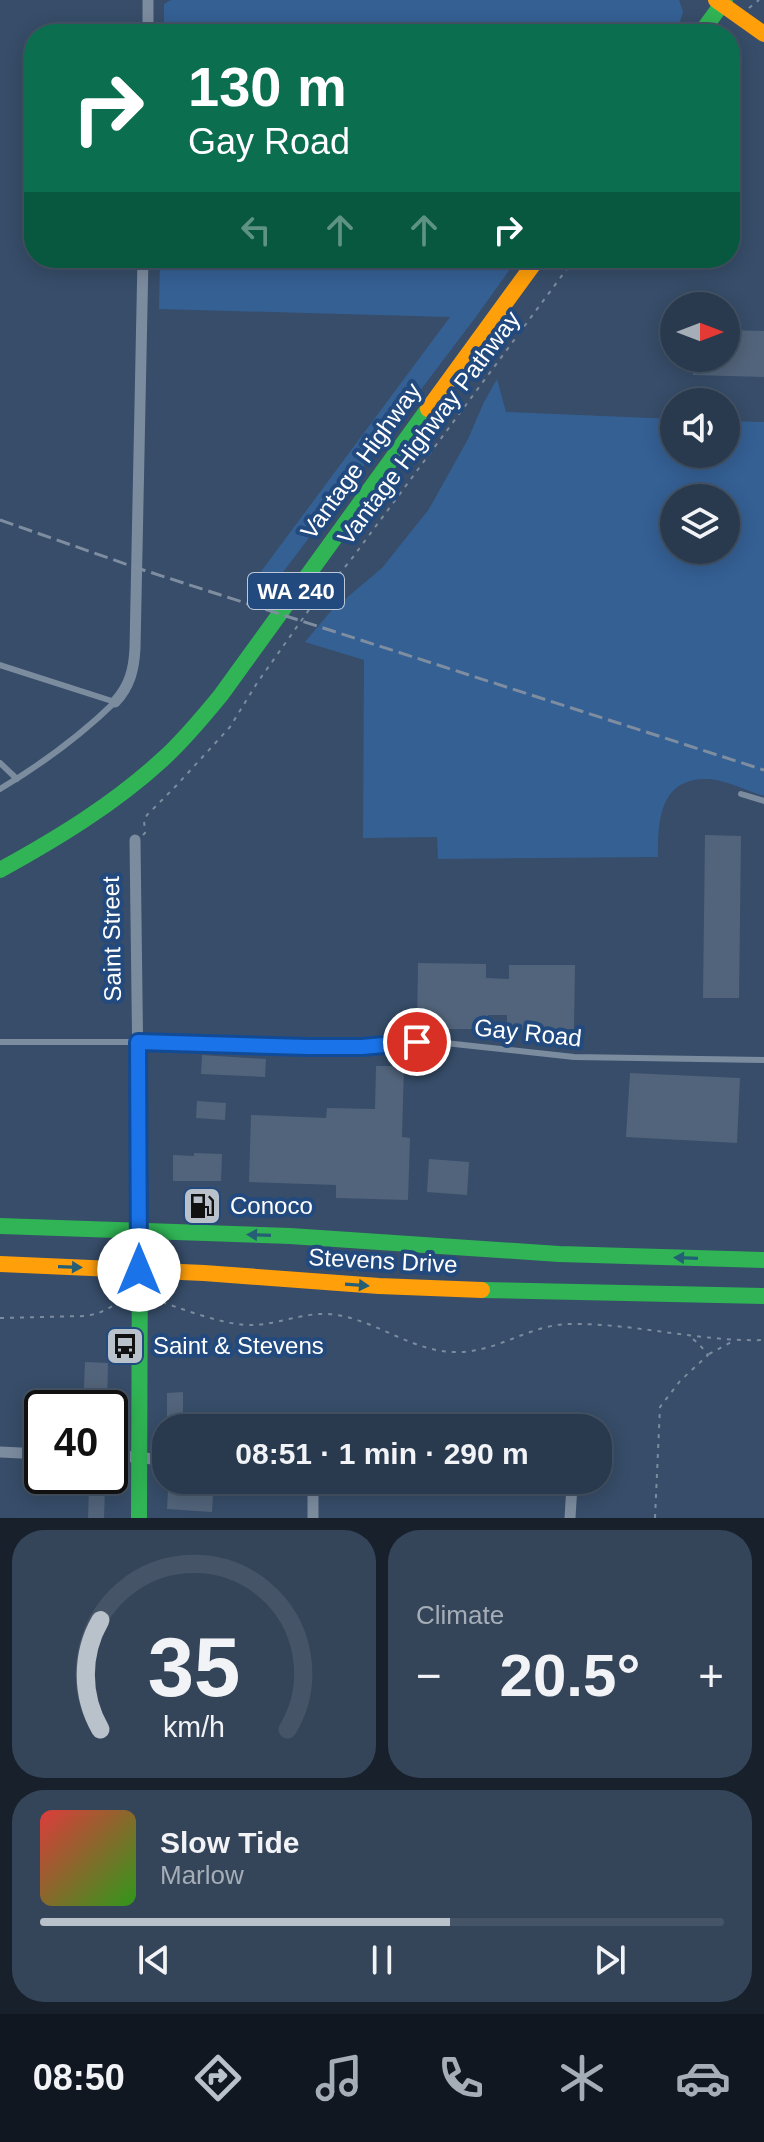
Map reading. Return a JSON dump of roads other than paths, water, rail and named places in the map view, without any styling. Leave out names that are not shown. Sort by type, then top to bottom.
[{"type":"main road","points":[[706,24],[721,1],[764,34]]},
{"type":"main road","name":"Vantage Highway","points":[[0,870],[79,824],[131,786],[165,758],[198,723],[531,268]]},
{"type":"main road","name":"Stevens Drive","points":[[0,1226],[290,1236],[559,1254],[764,1260]]},
{"type":"main road","name":"Saint Street","points":[[139,1518],[140,1231]]},
{"type":"main road","name":"Stevens Drive","points":[[0,1264],[204,1273],[379,1286],[764,1296]]},
{"type":"street","points":[[148,0],[148,24]]},
{"type":"street","points":[[115,702],[130,681],[135,648],[143,268]]},
{"type":"street","name":"Saint Street","points":[[135,840],[140,1231]]},
{"type":"street","points":[[0,1452],[24,1453]]},
{"type":"street","points":[[128,1457],[152,1459]]},
{"type":"street","points":[[313,1494],[313,1518]]},
{"type":"street","points":[[570,1518],[571,1494]]},
{"type":"lane","points":[[0,665],[115,702],[72,741],[0,789]]},
{"type":"lane","points":[[0,763],[17,779]]},
{"type":"lane","points":[[741,794],[764,801]]},
{"type":"lane","name":"Gay Road","points":[[0,1042],[308,1047],[445,1043],[574,1057],[764,1060]]},
{"type":"railway","points":[[0,520],[137,568],[764,770]]},
{"type":"place","name":"Conoco","points":[[202,1206]]},
{"type":"place","name":"Saint & Stevens","points":[[125,1346]]}]
